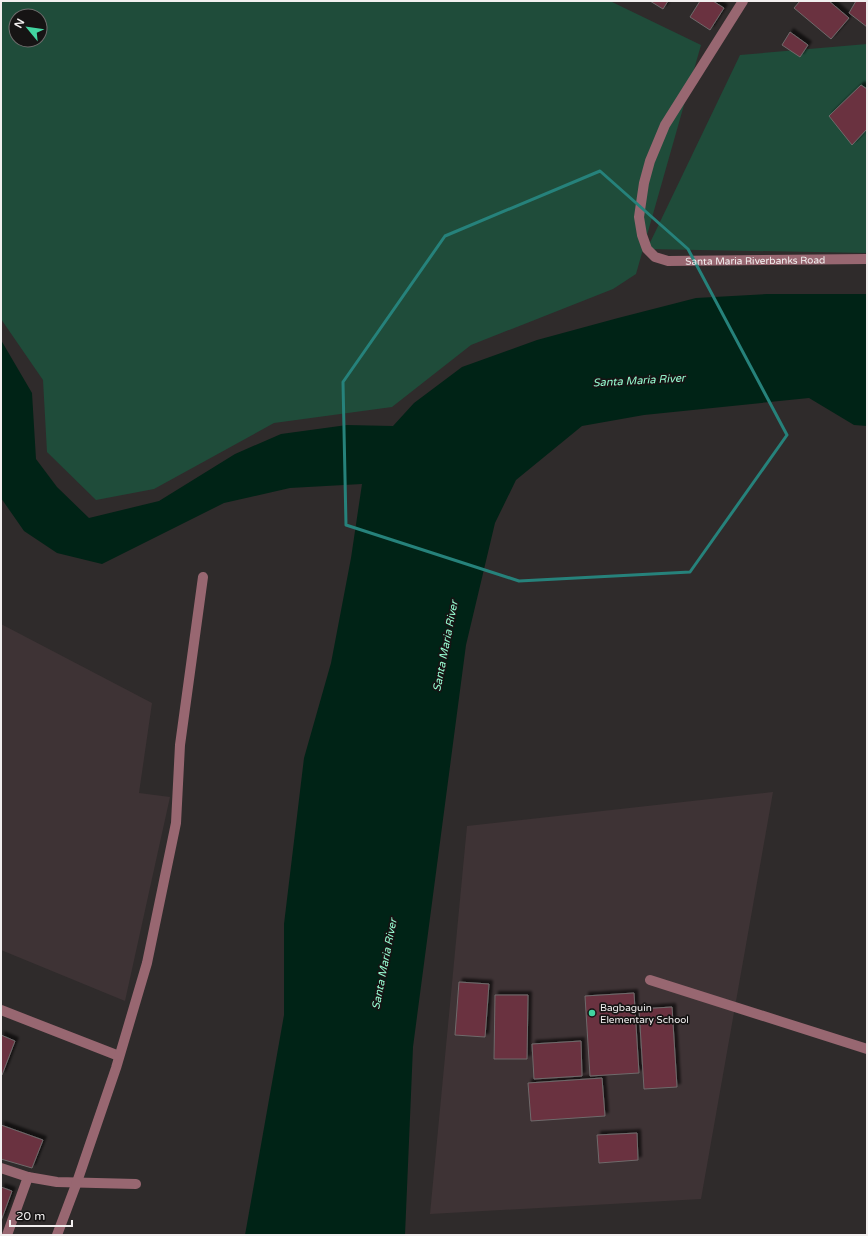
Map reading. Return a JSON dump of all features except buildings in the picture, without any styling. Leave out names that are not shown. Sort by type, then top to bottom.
[{"type":"street","name":"Santa Maria Riverbanks Road","points":[[743,1],[665,124],[650,161],[644,184],[639,217],[642,235],[647,249],[655,256],[668,261],[867,259]]},
{"type":"street","points":[[57,1235],[77,1182],[119,1056],[147,963],[176,823],[180,745],[203,577]]},
{"type":"street","points":[[650,980],[867,1049]]},
{"type":"street","points":[[1,1010],[119,1056]]},
{"type":"street","points":[[1,1168],[28,1177],[57,1182],[136,1184]]},
{"type":"street","points":[[7,1235],[28,1177]]},
{"type":"highlighted area","points":[[600,171],[688,249],[787,435],[690,572],[519,581],[346,525],[343,382],[445,236]]},
{"type":"shaded area","points":[[1,1],[610,1],[701,45],[636,274],[613,289],[471,345],[392,407],[274,423],[154,489],[96,500],[47,452],[43,380],[1,319]]},
{"type":"shaded area","points":[[867,44],[867,253],[647,249],[740,55]]},
{"type":"shaded area","points":[[1,624],[152,703],[139,793],[170,797],[125,1001],[1,950]]},
{"type":"shaded area","name":"Bagbaguin Elementary School","points":[[773,792],[701,1199],[430,1214],[467,826]]},
{"type":"water","name":"Santa Maria River","points":[[767,294],[867,294],[867,426],[854,425],[809,398],[644,415],[582,426],[516,480],[495,523],[466,645],[413,1047],[405,1235],[245,1235],[284,1015],[284,924],[304,758],[331,663],[351,558],[362,484],[290,488],[224,503],[102,564],[57,553],[24,531],[1,498],[1,340],[32,393],[36,459],[57,487],[89,518],[159,501],[235,454],[281,434],[347,425],[393,426],[414,403],[462,367],[537,340],[696,298]]},
{"type":"place","name":"Bagbaguin Elementary School","points":[[592,1013]]}]
